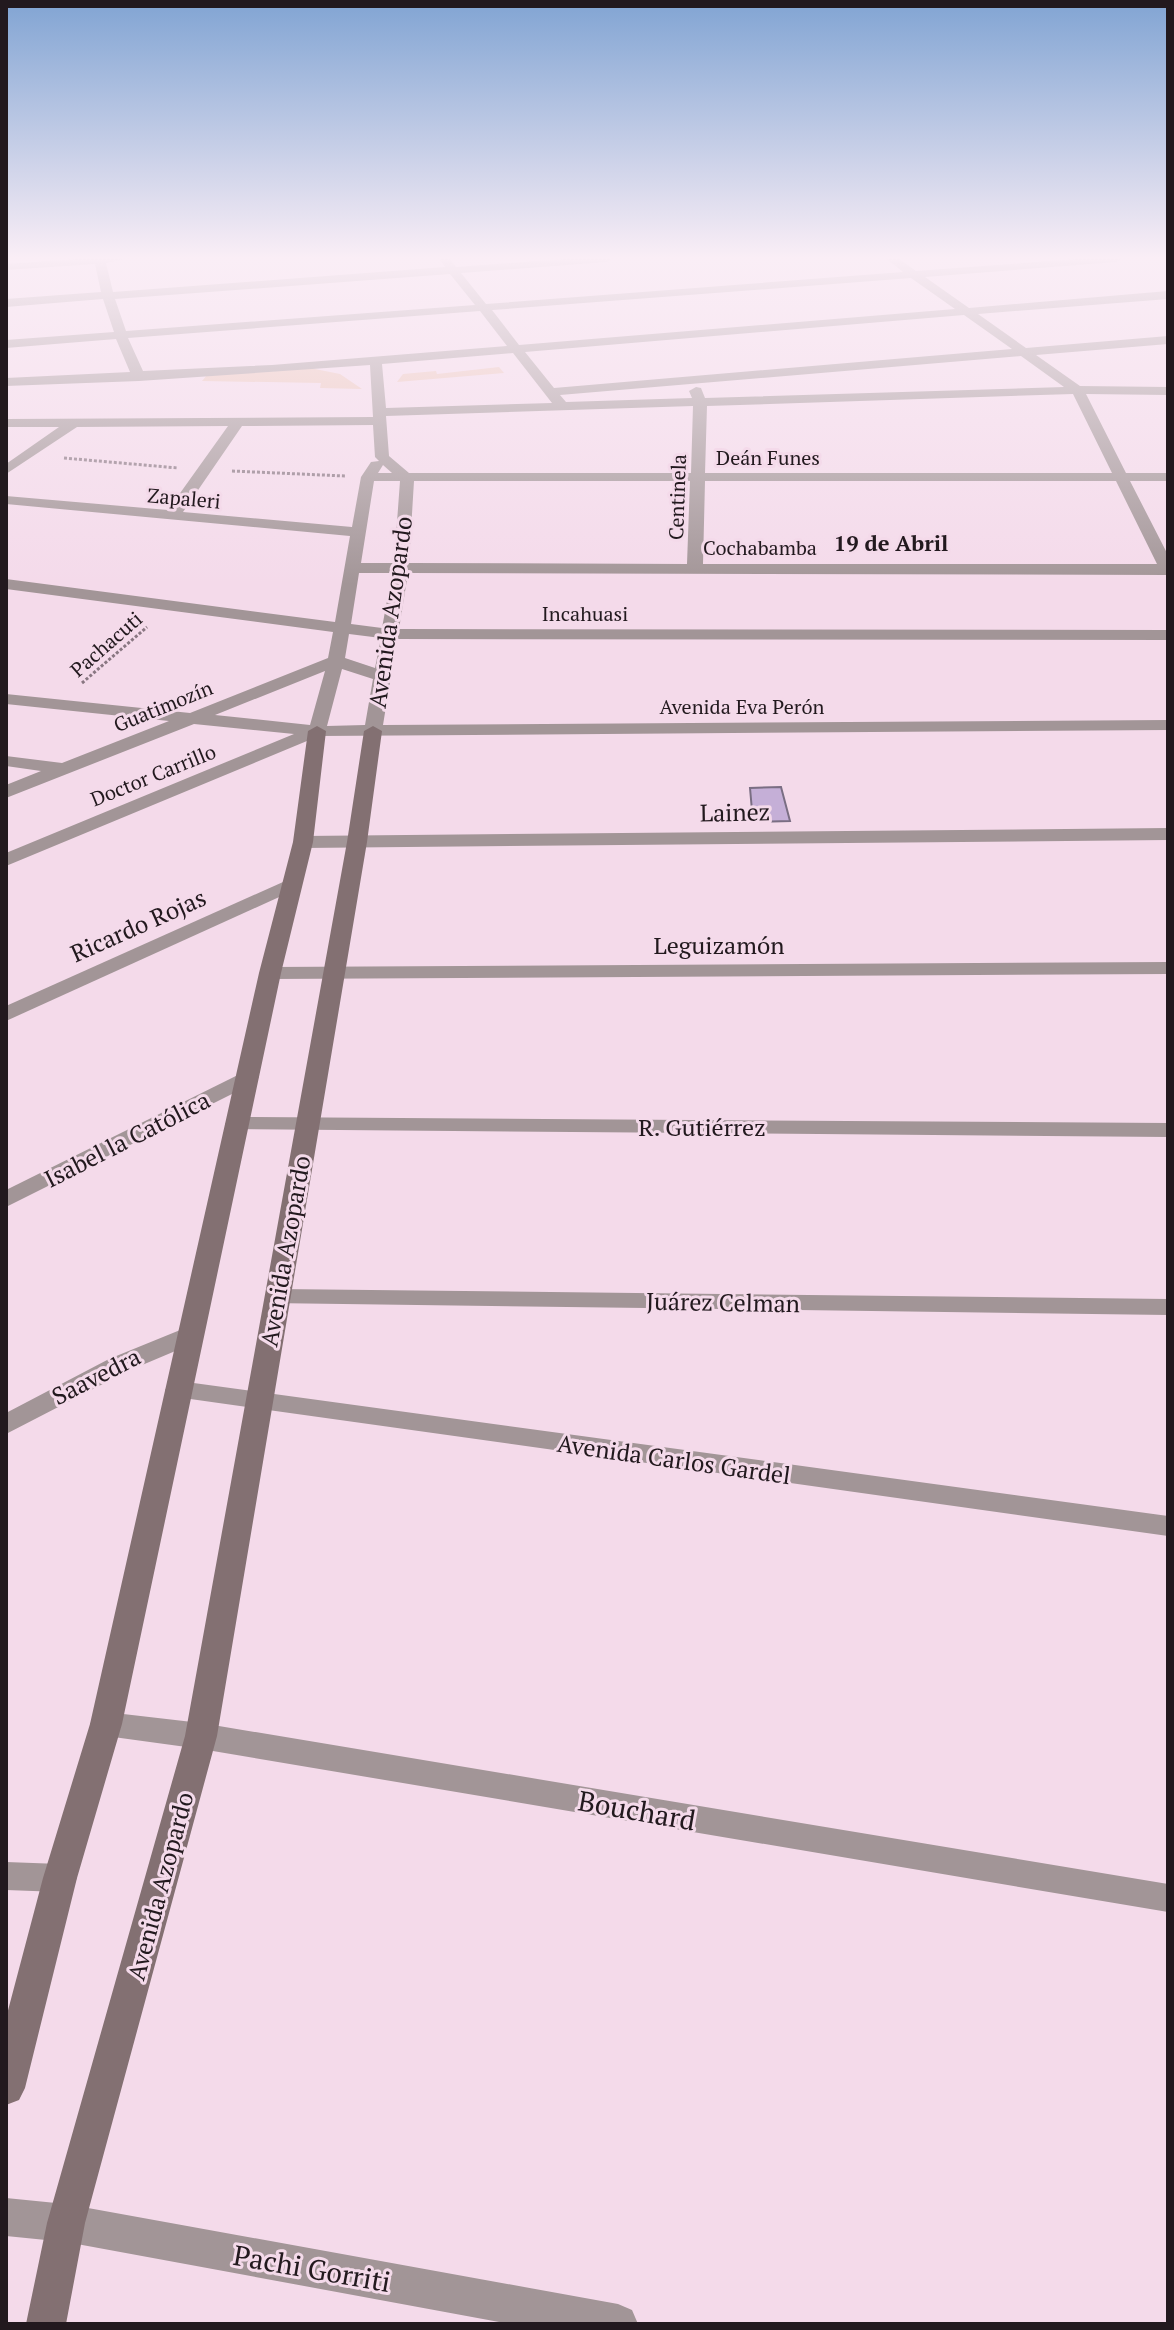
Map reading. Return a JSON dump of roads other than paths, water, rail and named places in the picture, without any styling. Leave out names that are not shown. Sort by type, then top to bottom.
[{"type":"street","points":[[134,368],[139,377]]},
{"type":"street","points":[[6,382],[276,368]]},
{"type":"street","points":[[376,368],[382,457],[407,478]]},
{"type":"street","points":[[533,368],[563,408]]},
{"type":"street","points":[[554,392],[851,368]]},
{"type":"street","points":[[1046,368],[1077,390],[1168,569]]},
{"type":"street","name":"Centinela","points":[[694,381],[700,404],[695,567]]},
{"type":"street","points":[[6,423],[237,423],[1077,390],[1168,391]]},
{"type":"street","points":[[6,470],[73,423]]},
{"type":"street","points":[[171,517],[207,470],[237,423]]},
{"type":"street","name":"Avenida Azopardo","points":[[6,2088],[60,1878],[106,1724],[270,973],[303,842],[317,731],[336,661],[368,477],[382,457]]},
{"type":"street","name":"Deán Funes","points":[[368,477],[1168,477]]},
{"type":"street","name":"Avenida Azopardo","points":[[46,2324],[66,2223],[201,1736],[357,842],[401,568],[407,478]]},
{"type":"street","name":"Zapaleri","points":[[6,500],[358,532]]},
{"type":"street","name":"Cochabamba","points":[[352,568],[1168,569]]},
{"type":"street","name":"Incahuasi","points":[[6,584],[388,634],[1168,635]]},
{"type":"street","points":[[336,661],[382,676]]},
{"type":"street","name":"Guatimozín","points":[[6,792],[336,661]]},
{"type":"street","name":"Avenida Eva Perón","points":[[6,699],[317,731],[1168,725]]},
{"type":"street","name":"Doctor Carrillo","points":[[6,860],[317,731]]},
{"type":"street","points":[[6,761],[64,769]]},
{"type":"street","name":"Lainez","points":[[303,842],[1168,834]]},
{"type":"street","name":"Ricardo Rojas","points":[[6,1014],[292,884]]},
{"type":"street","name":"Leguizamón","points":[[270,973],[1168,968]]},
{"type":"street","name":"Isabel la Católica","points":[[6,1200],[248,1077]]},
{"type":"street","name":"R. Gutiérrez","points":[[237,1124],[1168,1130]]},
{"type":"street","name":"Juárez Celman","points":[[278,1297],[1168,1307]]},
{"type":"street","name":"Saavedra","points":[[6,1425],[74,1385],[135,1355],[190,1335]]},
{"type":"street","name":"Avenida Carlos Gardel","points":[[179,1390],[1168,1526]]},
{"type":"street","name":"Bouchard","points":[[106,1724],[201,1736],[1168,1898]]},
{"type":"street","points":[[6,1876],[60,1878]]},
{"type":"street","name":"Pachi Gorriti","points":[[6,2217],[66,2223],[618,2324]]},
{"type":"district","name":"19 de Abril","points":[[891,542]]}]
